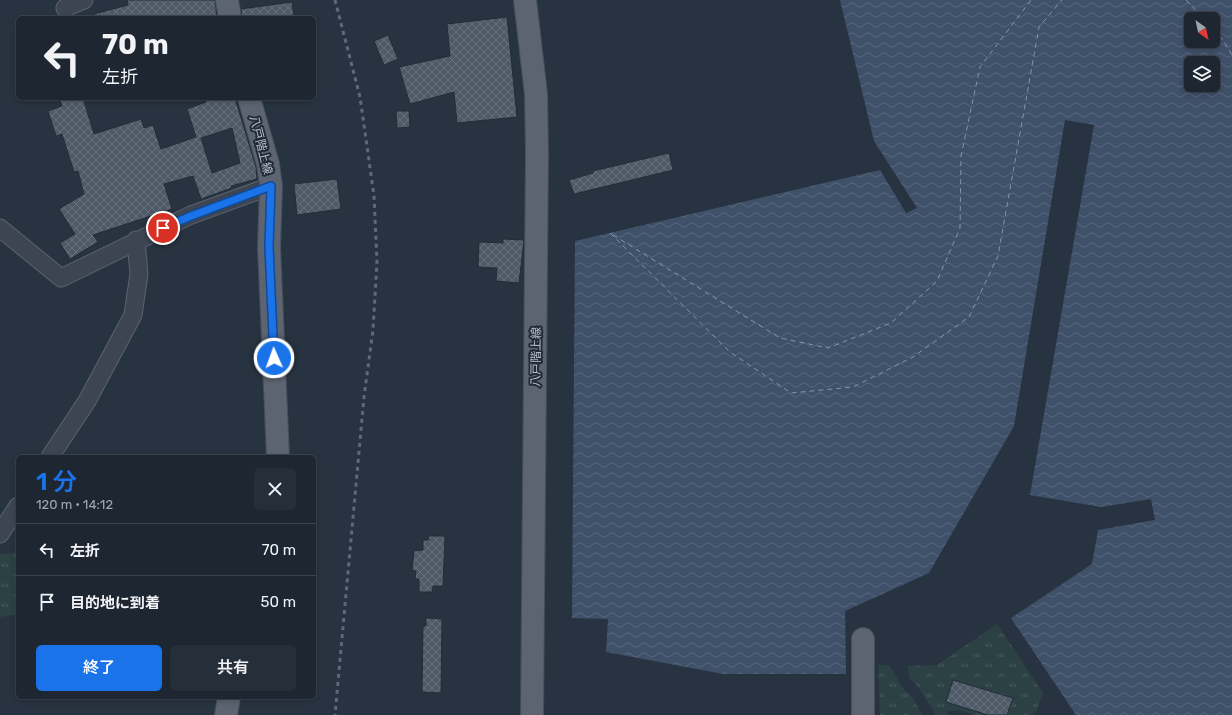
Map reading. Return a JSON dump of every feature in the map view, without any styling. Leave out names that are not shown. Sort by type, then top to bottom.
[{"type":"main road","points":[[227,0],[230,16]]},
{"type":"main road","name":"八戸階上線","points":[[525,0],[536,94],[537,153],[532,715]]},
{"type":"main road","name":"八戸階上線","points":[[250,100],[268,164],[271,186],[269,247],[278,455]]},
{"type":"main road","points":[[863,639],[863,715]]},
{"type":"main road","points":[[226,715],[229,699]]},
{"type":"street","points":[[66,8],[84,0]]},
{"type":"street","points":[[3,235],[60,278],[136,240],[191,216],[271,186]]},
{"type":"street","points":[[51,455],[87,401],[133,316],[139,274],[136,240]]},
{"type":"street","points":[[0,534],[16,509]]},
{"type":"green space","points":[[16,553],[16,614],[0,617],[0,554]]},
{"type":"green space","points":[[997,624],[1043,693],[1037,710],[1031,715],[974,715],[960,710],[946,711],[949,715],[936,715],[918,687],[910,679],[907,666],[937,665]]},
{"type":"green space","points":[[878,665],[889,665],[902,687],[913,698],[922,715],[880,715]]},
{"type":"water","points":[[840,0],[1232,0],[1232,715],[1076,715],[1011,618],[1092,564],[1098,530],[1155,520],[1151,499],[1101,507],[1030,495],[1094,125],[1065,120],[1014,426],[929,573],[845,611],[846,674],[723,674],[606,652],[608,619],[572,618],[575,241],[880,170],[906,213],[917,208],[874,141]]},
{"type":"building","points":[[127,0],[215,0],[217,16],[94,16],[94,14],[128,5]]},
{"type":"building","points":[[292,2],[294,16],[242,16],[241,9]]},
{"type":"building","points":[[507,17],[517,117],[457,123],[454,92],[410,104],[399,67],[450,56],[447,24]]},
{"type":"building","points":[[388,35],[398,59],[384,65],[374,41]]},
{"type":"building","points":[[60,100],[84,100],[94,134],[141,119],[144,128],[153,125],[161,149],[196,137],[187,109],[206,102],[205,100],[236,100],[256,167],[257,179],[231,186],[232,188],[201,199],[193,176],[164,184],[172,209],[93,235],[98,242],[70,259],[60,243],[75,234],[59,209],[84,194],[78,171],[74,172],[62,134],[56,136],[48,111],[62,106]],"holes":[[[232,128],[240,163],[212,173],[201,138]]]},
{"type":"building","points":[[396,111],[409,111],[410,127],[397,128]]},
{"type":"building","points":[[669,153],[673,170],[574,194],[569,180],[593,173],[593,171]]},
{"type":"building","points":[[337,179],[341,209],[297,215],[294,184]]},
{"type":"building","points":[[503,239],[524,240],[519,283],[496,281],[497,268],[478,267],[479,242],[503,243]]},
{"type":"building","points":[[428,536],[445,536],[443,586],[433,586],[432,592],[419,592],[419,579],[415,579],[416,571],[412,570],[414,551],[423,550],[423,540],[429,540]]},
{"type":"building","points":[[426,618],[442,619],[441,693],[422,692],[423,626],[426,626]]},
{"type":"building","points":[[953,680],[1013,698],[1007,715],[988,715],[946,702]]},
{"type":"ferry route","points":[[613,235],[780,338],[828,348],[891,323],[937,281],[960,228],[961,156],[980,67],[1031,0]]},
{"type":"ferry route","points":[[610,233],[730,352],[791,393],[853,387],[913,357],[969,317],[998,256],[1039,27],[1062,0]]},
{"type":"ferry route","points":[[1186,0],[1197,12]]},
{"type":"ferry route","points":[[1220,37],[1232,55]]},
{"type":"railway","points":[[335,0],[360,97],[374,196],[377,262],[373,330],[364,397],[335,715]]},
{"type":"route","points":[[163,228],[271,186],[269,247],[274,358]]}]
